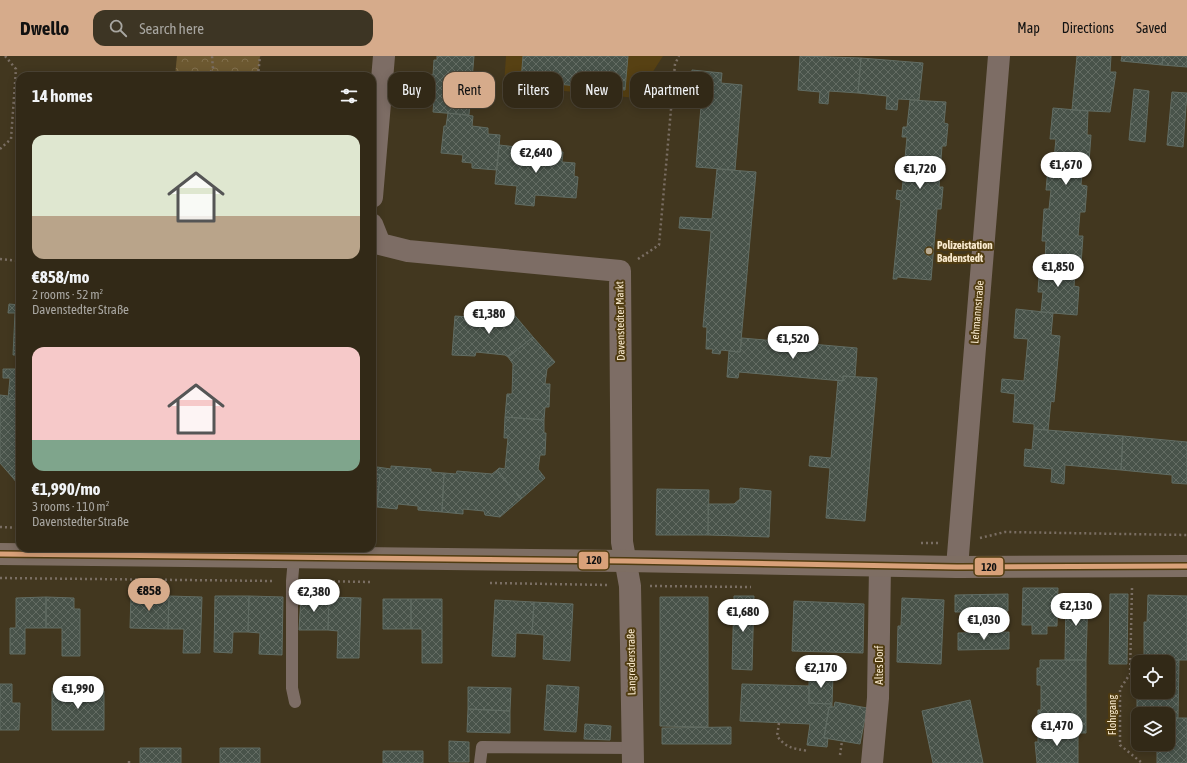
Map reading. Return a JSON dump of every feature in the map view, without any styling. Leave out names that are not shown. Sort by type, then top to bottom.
[{"type":"street","points":[[376,150],[384,56]]},
{"type":"street","name":"Lehmannstraße","points":[[957,567],[999,56]]},
{"type":"street","name":"Davenstedter Markt","points":[[376,234],[380,244],[408,251],[620,271],[622,542],[626,561]]},
{"type":"street","points":[[0,554],[198,552],[294,558],[626,561],[957,567],[1187,566]]},
{"type":"street","name":"Langrederstraße","points":[[626,561],[630,586],[633,756]]},
{"type":"street","name":"Altes Dorf","points":[[872,763],[878,698],[880,566]]},
{"type":"lane","points":[[294,558],[292,581],[292,688],[295,702]]},
{"type":"lane","points":[[480,763],[482,747],[633,756]]},
{"type":"path","points":[[0,149],[11,139],[16,69],[5,56]]},
{"type":"path","points":[[210,72],[213,69],[212,56]]},
{"type":"path","points":[[258,72],[260,56]]},
{"type":"path","points":[[620,271],[659,245],[675,64],[679,56]]},
{"type":"path","points":[[0,259],[16,261]]},
{"type":"path","points":[[0,527],[16,528]]},
{"type":"path","points":[[918,543],[958,543],[1005,532],[1187,535]]},
{"type":"path","name":"Flohrgang","points":[[1132,588],[1130,674],[1120,689],[1120,745],[1142,763]]},
{"type":"path","points":[[779,723],[777,736],[787,747],[808,751]]},
{"type":"path","points":[[840,755],[842,741]]},
{"type":"shaded area","points":[[506,56],[663,56],[653,72],[630,72],[630,97],[622,97],[622,72],[571,72],[571,92],[563,91],[563,72],[505,72]]},
{"type":"green space","points":[[177,56],[260,56],[258,72],[175,72]]},
{"type":"building","points":[[437,56],[474,56],[473,72],[443,72],[443,108],[470,108],[469,115],[433,112],[433,108],[435,108],[434,60],[437,60]]},
{"type":"building","points":[[523,56],[628,56],[625,90],[622,90],[622,72],[571,72],[571,85],[563,85],[563,72],[522,72]]},
{"type":"building","points":[[800,56],[861,58],[858,93],[829,91],[828,104],[819,103],[820,92],[798,90]]},
{"type":"building","points":[[1077,56],[1111,56],[1110,72],[1116,72],[1110,112],[1072,110]]},
{"type":"building","points":[[1122,56],[1163,56],[1162,65],[1121,61]]},
{"type":"building","points":[[1163,56],[1187,56],[1187,67],[1162,65]]},
{"type":"building","points":[[861,58],[923,63],[919,100],[898,99],[897,110],[886,109],[887,96],[858,93]]},
{"type":"building","points":[[692,70],[712,72],[692,72]]},
{"type":"building","points":[[713,72],[722,73],[721,83],[742,85],[735,170],[696,167],[701,108],[713,108]]},
{"type":"building","points":[[1134,89],[1149,91],[1145,142],[1129,140]]},
{"type":"building","points":[[1172,92],[1187,93],[1183,147],[1167,145]]},
{"type":"building","points":[[910,100],[946,102],[944,123],[948,124],[946,146],[942,146],[939,187],[943,187],[941,209],[937,209],[931,280],[897,277],[897,279],[893,279],[901,200],[896,199],[897,190],[902,191],[907,137],[902,137],[903,127],[907,127]]},
{"type":"building","points":[[1053,108],[1088,111],[1087,135],[1091,135],[1089,162],[1083,161],[1081,185],[1087,186],[1085,212],[1080,212],[1078,236],[1083,236],[1081,264],[1045,261],[1046,241],[1042,241],[1044,209],[1049,209],[1051,190],[1046,190],[1049,158],[1054,159],[1056,139],[1050,139]]},
{"type":"building","points":[[448,113],[473,116],[472,126],[488,128],[488,134],[500,135],[497,170],[472,168],[472,163],[462,162],[463,155],[441,153],[444,126],[446,126]]},
{"type":"building","points":[[499,145],[563,152],[562,162],[575,163],[574,176],[578,177],[576,198],[535,195],[534,206],[515,204],[517,186],[495,184]]},
{"type":"building","points":[[717,169],[756,172],[740,352],[721,350],[720,354],[712,353],[713,349],[706,349],[707,327],[703,327],[711,231],[679,228],[680,217],[712,219]]},
{"type":"building","points":[[1040,260],[1076,263],[1074,286],[1079,287],[1077,315],[1041,312],[1043,292],[1038,292]]},
{"type":"building","points":[[9,304],[16,305],[16,334],[14,334],[15,313],[8,313]]},
{"type":"building","points":[[1016,309],[1053,313],[1051,335],[1060,336],[1054,402],[1051,401],[1048,430],[1034,429],[1034,424],[1013,422],[1015,394],[1001,392],[1002,379],[1024,381],[1028,339],[1014,338]]},
{"type":"building","points":[[511,311],[533,337],[508,357],[505,355],[476,352],[475,356],[452,355],[455,316],[469,317],[469,314],[504,317]]},
{"type":"building","points":[[14,334],[16,334],[16,355],[13,355]]},
{"type":"building","points":[[533,337],[555,362],[547,369],[545,384],[550,384],[549,407],[545,407],[544,420],[505,417],[507,394],[512,394],[513,364],[508,357]]},
{"type":"building","points":[[742,338],[857,348],[855,377],[843,376],[843,381],[739,372],[738,378],[727,377],[729,351],[740,352]]},
{"type":"building","points":[[3,369],[16,369],[16,400],[8,399],[10,378],[3,378]]},
{"type":"building","points":[[843,376],[877,378],[865,521],[826,518],[830,468],[809,466],[810,456],[831,458],[838,380],[843,381]]},
{"type":"building","points":[[0,395],[8,396],[8,399],[16,400],[16,475],[13,478],[0,463]]},
{"type":"building","points":[[505,417],[544,420],[544,433],[546,433],[545,455],[540,455],[538,469],[545,478],[521,499],[497,470],[499,468],[505,469],[508,438],[504,438]]},
{"type":"building","points":[[1034,429],[1123,436],[1121,470],[1065,465],[1064,484],[1051,482],[1052,469],[1024,466],[1025,449],[1032,450]]},
{"type":"building","points":[[1123,436],[1187,442],[1187,484],[1172,483],[1172,475],[1121,470]]},
{"type":"building","points":[[391,466],[431,469],[431,472],[444,473],[442,512],[418,510],[418,506],[398,504],[397,509],[377,507],[380,475],[376,474],[377,467],[391,469]]},
{"type":"building","points":[[497,470],[521,499],[500,517],[485,515],[484,511],[463,509],[463,514],[442,512],[444,473],[456,474],[457,471],[492,474]]},
{"type":"building","points":[[376,474],[380,475],[376,512]]},
{"type":"building","points":[[740,488],[771,491],[769,537],[708,535],[708,504],[734,504],[740,499]]},
{"type":"building","points":[[657,489],[709,490],[708,535],[656,535]]},
{"type":"building","points":[[1023,588],[1058,588],[1057,626],[1047,626],[1047,634],[1032,634],[1032,625],[1022,625]]},
{"type":"building","points":[[131,594],[169,596],[168,629],[130,628]]},
{"type":"building","points":[[1008,594],[1008,611],[955,612],[955,595]]},
{"type":"building","points":[[1066,594],[1088,595],[1086,660],[1065,660]]},
{"type":"building","points":[[1110,594],[1128,594],[1127,664],[1109,664]]},
{"type":"building","points":[[1148,595],[1187,596],[1187,660],[1175,660],[1175,655],[1144,655],[1144,622],[1147,622]]},
{"type":"building","points":[[169,596],[202,597],[200,653],[183,653],[184,629],[168,629]]},
{"type":"building","points":[[215,596],[249,596],[248,632],[233,632],[232,653],[214,652]]},
{"type":"building","points":[[249,596],[283,597],[282,655],[259,654],[260,633],[248,632]]},
{"type":"building","points":[[301,596],[329,597],[328,630],[299,630]]},
{"type":"building","points":[[734,596],[754,596],[752,670],[732,669]]},
{"type":"building","points":[[46,597],[74,598],[74,609],[80,609],[80,656],[62,656],[62,628],[46,628]]},
{"type":"building","points":[[46,597],[46,628],[25,628],[25,654],[10,654],[10,628],[16,628],[16,598]]},
{"type":"building","points":[[329,597],[361,598],[359,658],[337,658],[338,631],[328,630]]},
{"type":"building","points":[[660,597],[708,597],[708,727],[660,726]]},
{"type":"building","points":[[902,598],[944,600],[941,664],[897,662],[898,626],[901,626]]},
{"type":"building","points":[[383,599],[411,599],[411,629],[383,629]]},
{"type":"building","points":[[411,599],[442,599],[442,663],[422,663],[422,629],[411,629]]},
{"type":"building","points":[[495,600],[534,602],[532,634],[516,633],[515,657],[492,656]]},
{"type":"building","points":[[794,601],[864,604],[863,653],[792,651]]},
{"type":"building","points":[[534,602],[573,604],[570,661],[543,659],[544,635],[532,634]]},
{"type":"building","points":[[1009,632],[1009,649],[958,650],[958,633]]},
{"type":"building","points":[[1040,660],[1086,660],[1086,733],[1060,733],[1060,730],[1038,730],[1038,710],[1041,710],[1041,685],[1037,685],[1037,668],[1040,668]]},
{"type":"building","points":[[1175,660],[1179,660],[1178,718],[1175,718],[1175,707],[1137,707],[1137,699],[1175,699]]},
{"type":"building","points":[[809,674],[833,675],[832,704],[809,703]]},
{"type":"building","points":[[0,684],[12,684],[12,703],[20,703],[19,730],[0,730]]},
{"type":"building","points":[[742,684],[809,686],[809,703],[832,704],[832,707],[829,707],[824,738],[828,738],[827,747],[807,745],[810,724],[740,721]]},
{"type":"building","points":[[547,685],[579,687],[576,732],[544,730]]},
{"type":"building","points":[[468,687],[511,688],[510,711],[468,709]]},
{"type":"building","points":[[52,691],[104,691],[104,730],[52,730]]},
{"type":"building","points":[[970,700],[983,763],[933,763],[922,711]]},
{"type":"building","points":[[835,702],[867,708],[860,744],[824,738],[829,707],[834,707]]},
{"type":"building","points":[[468,709],[510,711],[510,733],[467,732]]},
{"type":"building","points":[[1175,718],[1187,718],[1187,763],[1157,763],[1157,751],[1175,751]]},
{"type":"building","points":[[585,724],[611,726],[610,740],[584,739]]},
{"type":"building","points":[[731,727],[731,744],[662,744],[662,728]]},
{"type":"building","points":[[1038,730],[1060,730],[1060,733],[1078,733],[1078,763],[1037,763],[1035,742],[1038,742]]},
{"type":"building","points":[[449,741],[469,742],[469,762],[449,762]]},
{"type":"building","points":[[140,748],[181,748],[181,763],[140,763]]},
{"type":"building","points":[[220,748],[260,748],[260,763],[220,763]]},
{"type":"building","points":[[383,751],[423,751],[423,763],[383,763]]},
{"type":"transit line","name":"120","points":[[0,554],[626,561],[957,567],[1187,566]]},
{"type":"place","name":"Polizeistation Badenstedt","points":[[929,251]]}]
